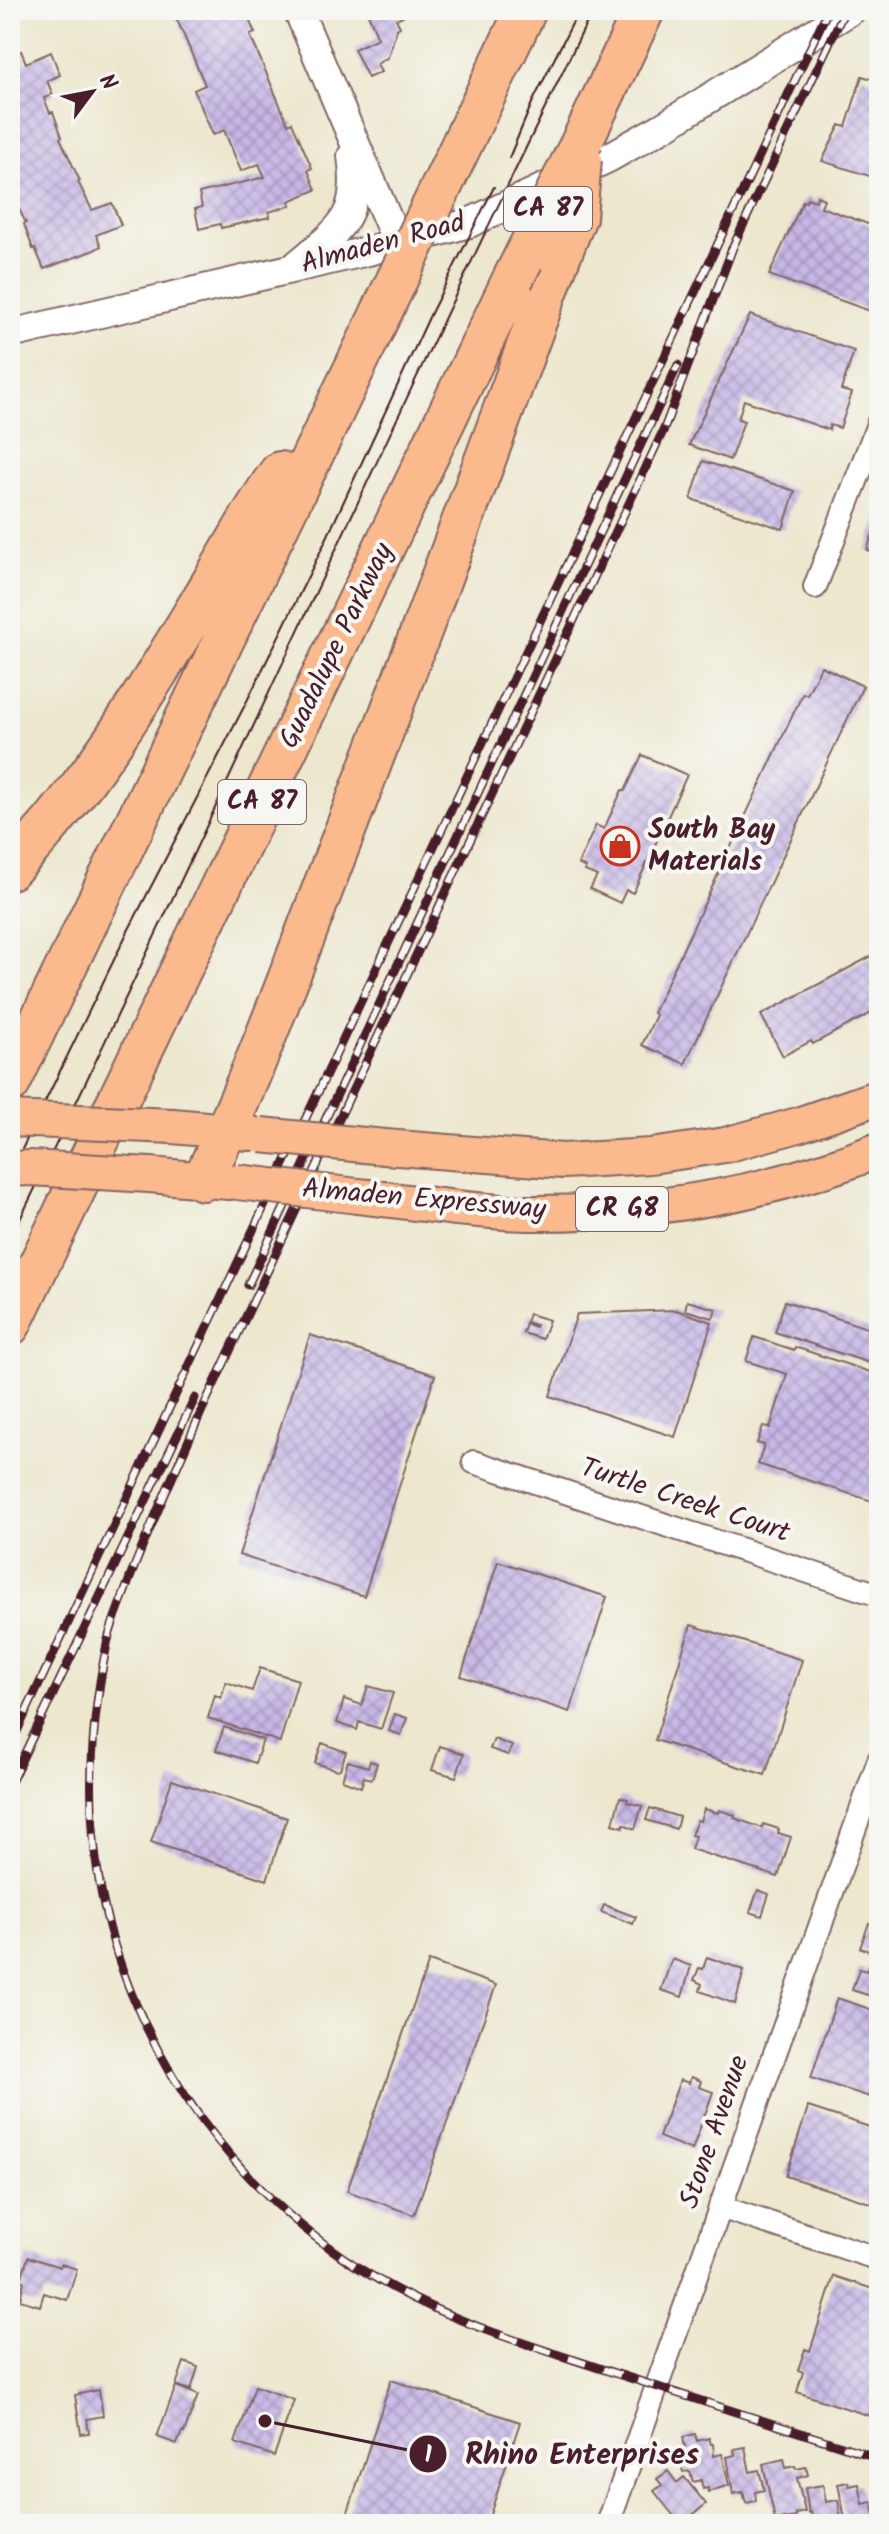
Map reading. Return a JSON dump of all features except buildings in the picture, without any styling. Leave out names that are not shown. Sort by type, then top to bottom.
[{"type":"highway","points":[[10,1083],[526,10]]},
{"type":"highway","name":"Guadalupe Parkway","points":[[10,1325],[644,10]]},
{"type":"highway","points":[[220,1181],[244,1133],[431,609],[576,217],[583,139]]},
{"type":"highway","points":[[10,869],[64,809],[100,762],[144,696],[276,477],[299,445],[325,429]]},
{"type":"main road","name":"Almaden Expressway","points":[[10,1119],[173,1126],[563,1161],[651,1156],[725,1145],[798,1125],[879,1097]]},
{"type":"main road","name":"Almaden Expressway","points":[[10,1169],[150,1175],[526,1213],[644,1208],[712,1199],[783,1184],[879,1150]]},
{"type":"street","points":[[298,10],[398,244]]},
{"type":"street","name":"Almaden Road","points":[[10,334],[398,244],[469,223],[608,158],[851,10]]},
{"type":"street","points":[[293,268],[329,238],[348,215],[355,189],[345,124]]},
{"type":"street","points":[[815,587],[879,422]]},
{"type":"street","name":"Turtle Creek Court","points":[[474,1462],[879,1595]]},
{"type":"street","name":"Stone Avenue","points":[[608,2524],[879,1760]]},
{"type":"street","points":[[720,2207],[879,2259]]},
{"type":"tram line","points":[[509,158],[532,103],[579,10]]},
{"type":"tram line","points":[[10,1240],[593,10]]},
{"type":"tram line","points":[[10,1174],[127,933],[324,544],[431,313],[494,187]]},
{"type":"railway","points":[[10,1746],[828,10]]},
{"type":"railway","points":[[730,253],[845,10]]},
{"type":"railway","points":[[735,242],[664,429],[202,1410],[144,1541],[107,1644],[94,1732],[93,1821],[99,1880],[114,1943],[136,2005],[165,2063],[200,2118],[242,2169],[288,2215],[340,2255],[395,2289],[470,2324],[879,2458]]},
{"type":"railway","points":[[248,1285],[678,365]]},
{"type":"railway","points":[[10,1784],[195,1398]]},
{"type":"place","name":"South Bay Materials","points":[[620,846]]},
{"type":"place","name":"Rhino Enterprises","points":[[265,2421]]}]
